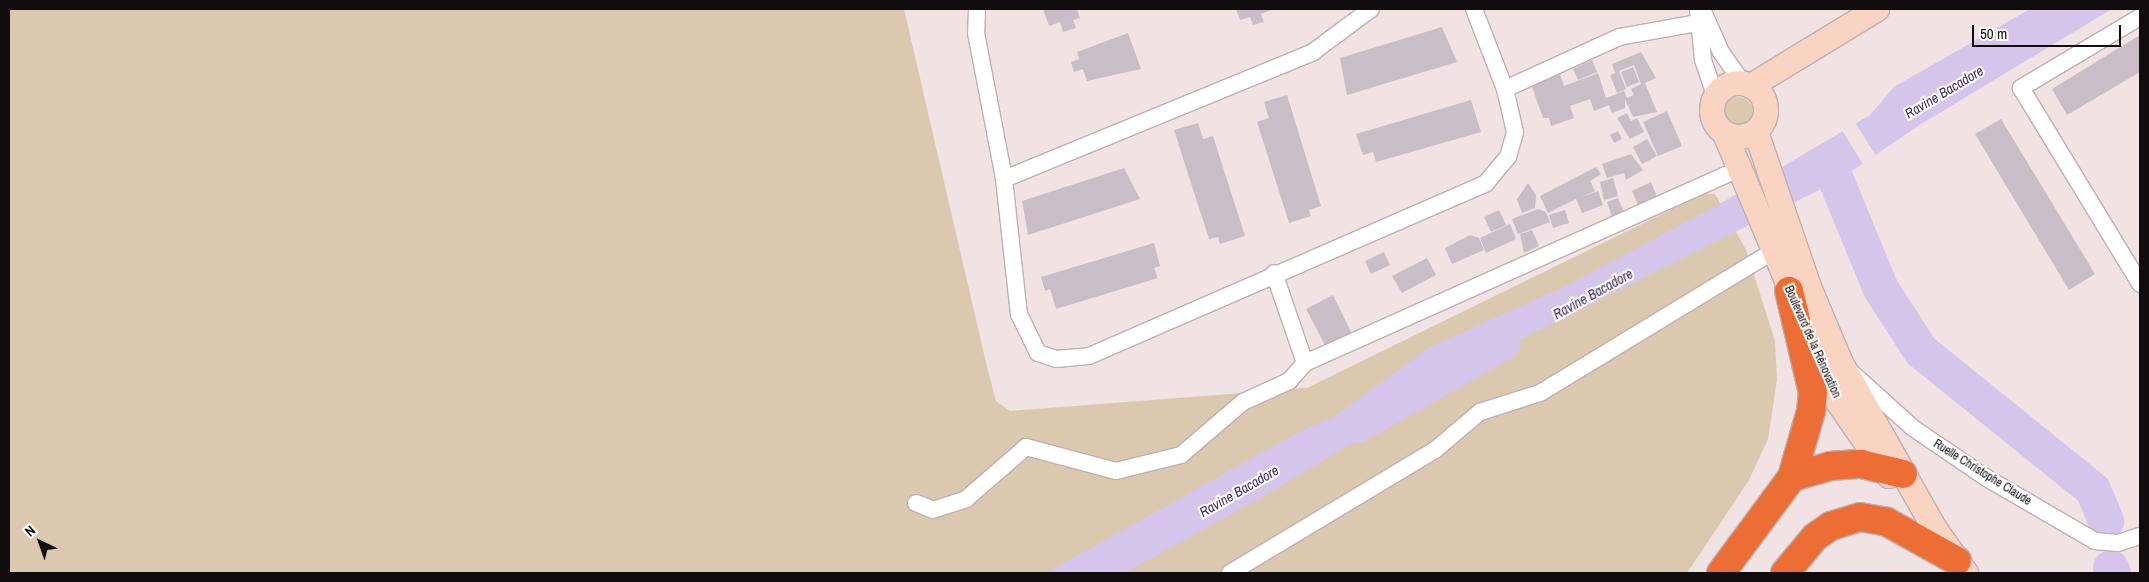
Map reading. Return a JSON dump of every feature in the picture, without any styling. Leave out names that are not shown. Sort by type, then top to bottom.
[{"type":"highway","points":[[1721,573],[1792,476],[1813,393],[1789,291]]},
{"type":"highway","points":[[1792,476],[1830,466],[1891,470]]},
{"type":"highway","points":[[1785,573],[1815,538],[1831,526],[1860,517],[1887,522],[1962,567]]},
{"type":"main road","points":[[1716,97],[1730,85],[1747,85],[1782,66],[1877,9]]},
{"type":"main road","points":[[1731,152],[1741,138],[1757,138],[1766,107],[1782,66]]},
{"type":"main road","points":[[1747,85],[1766,107]]},
{"type":"main road","name":"Boulevard de la Rénovation","points":[[1716,97],[1712,115],[1731,152],[1838,402],[1891,470],[1962,567]]},
{"type":"main road","name":"Boulevard de la Rénovation","points":[[1757,138],[1787,224],[1841,363],[1891,470]]},
{"type":"street","points":[[977,9],[976,33],[1004,179],[1019,314],[1029,340],[1038,353],[1047,356],[1089,356],[1274,273],[1486,184],[1508,157],[1515,132],[1505,89],[1474,9]]},
{"type":"street","points":[[1004,179],[1313,52],[1372,9]]},
{"type":"street","points":[[1505,89],[1619,37],[1699,13]]},
{"type":"street","points":[[1699,13],[1721,52],[1747,85]]},
{"type":"street","points":[[1699,13],[1716,97]]},
{"type":"street","points":[[2140,17],[2021,88],[2140,284]]},
{"type":"street","points":[[916,503],[933,510],[966,499],[1026,447],[1116,472],[1174,459],[1243,402],[1289,381],[1306,363],[1731,152]]},
{"type":"street","points":[[1230,573],[1435,450],[1480,412],[1540,393],[1768,241]]},
{"type":"street","points":[[1274,273],[1302,342],[1306,363]]},
{"type":"street","name":"Ruelle Christophe Claude","points":[[1841,363],[1913,428],[1985,477],[2095,541],[2118,543],[2140,536]]},
{"type":"shaded area","points":[[9,9],[904,9],[987,367],[996,401],[1010,411],[1307,388],[1703,194],[1715,194],[1746,250],[1775,341],[1777,380],[1768,439],[1749,480],[1687,573],[9,573]]},
{"type":"shaded area","points":[[1738,97],[1749,101],[1753,112],[1749,123],[1738,127],[1727,123],[1723,112],[1727,101]]},
{"type":"water","points":[[2030,9],[2112,9],[1918,126],[1837,181],[1400,400],[1397,416],[1271,492],[1125,573],[1046,573],[1295,434],[1335,416],[1430,347],[1570,284],[1723,202],[1870,115],[1894,87]]},
{"type":"pier","points":[[1855,122],[1876,156],[1864,166],[1842,130]]},
{"type":"building","points":[[1043,9],[1077,9],[1080,18],[1073,20],[1076,28],[1063,32],[1060,22],[1049,26]]},
{"type":"building","points":[[1236,9],[1274,9],[1261,14],[1264,22],[1253,25],[1250,17],[1240,20]]},
{"type":"building","points":[[1442,27],[1457,62],[1347,95],[1340,58]]},
{"type":"building","points":[[1128,33],[1141,69],[1087,81],[1083,69],[1074,72],[1071,62],[1079,59],[1077,52]]},
{"type":"building","points":[[2140,35],[2140,72],[2067,115],[2052,89]]},
{"type":"building","points":[[1641,52],[1656,78],[1645,83],[1657,112],[1633,117],[1625,99],[1625,108],[1612,113],[1609,105],[1594,111],[1590,99],[1570,106],[1574,118],[1551,126],[1549,118],[1543,118],[1531,84],[1560,74],[1564,86],[1598,73],[1606,98],[1624,91],[1627,98],[1634,95],[1631,89],[1641,84],[1634,65],[1619,71],[1626,89],[1617,93],[1610,75],[1615,73],[1612,64]]},
{"type":"building","points":[[1592,60],[1597,72],[1578,80],[1573,69]]},
{"type":"building","points":[[1633,67],[1639,82],[1627,87],[1621,72]]},
{"type":"building","points":[[1287,95],[1321,206],[1309,210],[1311,216],[1289,223],[1257,122],[1269,118],[1264,102]]},
{"type":"building","points":[[1471,100],[1481,132],[1376,162],[1373,152],[1363,155],[1356,134]]},
{"type":"building","points":[[1667,111],[1682,146],[1658,156],[1643,122]]},
{"type":"building","points":[[1627,113],[1631,121],[1637,118],[1644,132],[1630,139],[1617,118]]},
{"type":"building","points":[[2001,119],[2095,274],[2069,290],[1975,134]]},
{"type":"building","points":[[1198,123],[1203,139],[1213,136],[1245,236],[1220,244],[1218,237],[1209,239],[1174,130]]},
{"type":"building","points":[[1618,131],[1622,139],[1614,143],[1610,135]]},
{"type":"building","points":[[1647,139],[1657,156],[1642,164],[1633,147]]},
{"type":"building","points":[[1631,154],[1643,170],[1626,180],[1624,173],[1607,178],[1602,164]]},
{"type":"building","points":[[1596,167],[1601,174],[1590,181],[1595,191],[1581,197],[1598,191],[1603,205],[1582,213],[1576,199],[1548,213],[1540,196]]},
{"type":"building","points":[[1124,168],[1140,199],[1028,235],[1022,201]]},
{"type":"building","points":[[1613,178],[1618,196],[1604,200],[1600,182]]},
{"type":"building","points":[[1651,182],[1657,197],[1638,205],[1632,191]]},
{"type":"building","points":[[1528,183],[1536,195],[1535,208],[1522,213],[1517,199]]},
{"type":"building","points":[[1618,198],[1624,213],[1612,217],[1607,202]]},
{"type":"building","points":[[1538,209],[1546,212],[1550,222],[1518,234],[1512,219]]},
{"type":"building","points":[[1499,210],[1506,225],[1491,232],[1484,217]]},
{"type":"building","points":[[1565,210],[1569,223],[1553,228],[1549,215]]},
{"type":"building","points":[[1510,224],[1516,239],[1486,253],[1480,238]]},
{"type":"building","points":[[1532,230],[1539,246],[1524,253],[1520,234]]},
{"type":"building","points":[[1470,235],[1479,238],[1484,250],[1452,264],[1445,248]]},
{"type":"building","points":[[1154,243],[1160,266],[1154,268],[1158,278],[1056,309],[1050,289],[1045,291],[1041,277]]},
{"type":"building","points":[[1384,252],[1390,265],[1371,274],[1365,261]]},
{"type":"building","points":[[1427,258],[1436,275],[1402,293],[1392,276]]},
{"type":"building","points":[[1333,295],[1352,334],[1326,347],[1306,309]]},
{"type":"waterway","points":[[1829,163],[1881,289],[1921,351],[2093,490],[2106,521]]},
{"type":"waterway","name":"Ravine Bacadore","points":[[1357,425],[1502,343]]},
{"type":"waterway","points":[[2111,568],[2113,573]]}]
